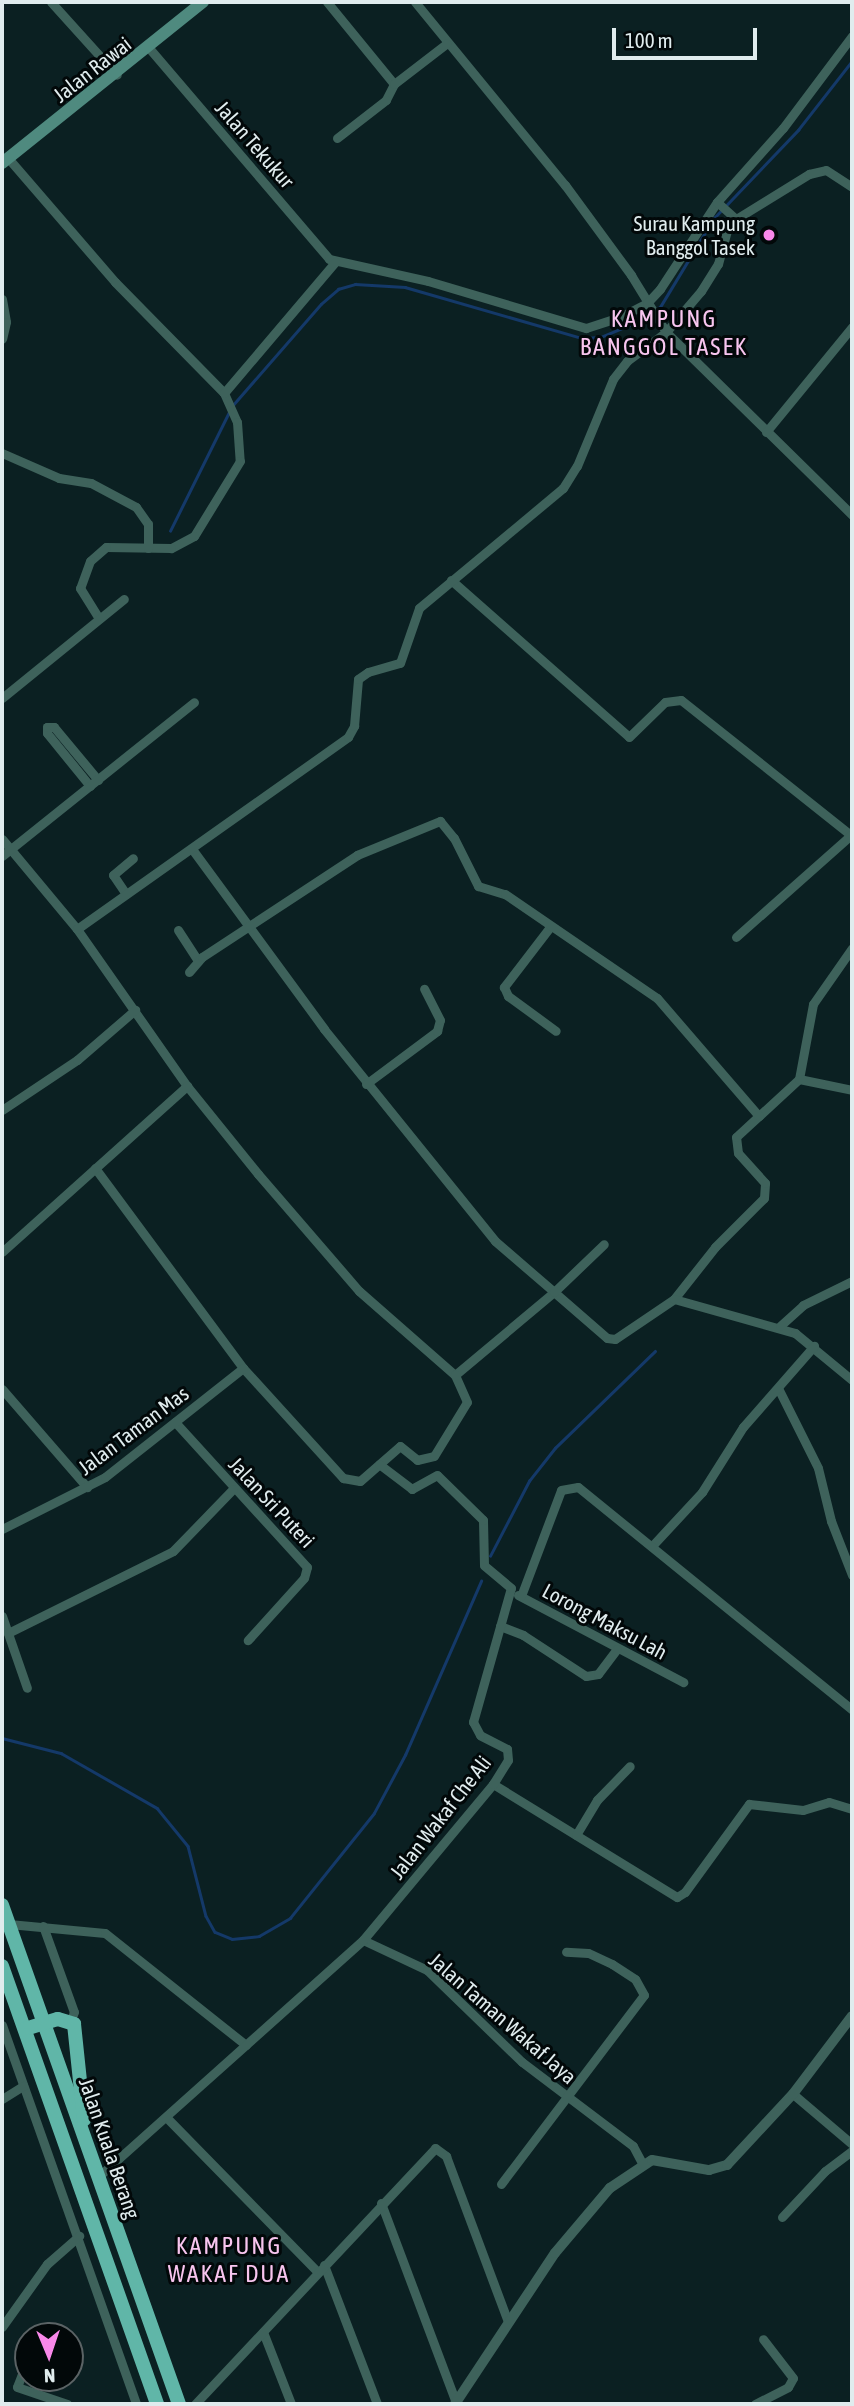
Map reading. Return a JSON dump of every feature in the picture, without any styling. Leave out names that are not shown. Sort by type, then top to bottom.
[{"type":"highway","name":"Jalan Kuala Berang","points":[[2,1905],[179,2404]]},
{"type":"highway","name":"Jalan Kuala Berang","points":[[2,1966],[157,2404]]},
{"type":"highway","points":[[25,2029],[45,2022],[71,2020],[77,2032],[85,2139]]},
{"type":"main road","name":"Jalan Rawai","points":[[5,161],[117,75],[203,2]]},
{"type":"street","points":[[51,2],[117,75]]},
{"type":"street","points":[[327,2],[394,84]]},
{"type":"street","points":[[415,2],[446,44],[565,185],[665,331],[852,515]]},
{"type":"street","points":[[224,393],[335,262],[428,281],[586,328],[600,327],[648,304],[676,268],[718,203],[782,128],[852,36]]},
{"type":"street","points":[[337,138],[386,100],[394,84],[446,44]]},
{"type":"street","name":"Jalan Tekukur","points":[[149,48],[335,262]]},
{"type":"street","points":[[5,161],[124,292],[224,393],[237,422],[240,461],[194,536],[184,544],[148,548],[106,547],[90,561],[80,587],[99,618]]},
{"type":"street","points":[[76,929],[348,737],[354,726],[358,679],[400,663],[415,614],[451,580],[562,488],[620,368],[665,331],[713,273],[732,217],[809,174],[826,170],[852,187]]},
{"type":"street","points":[[718,203],[732,217]]},
{"type":"street","points":[[2,299],[6,323],[2,339]]},
{"type":"street","points":[[765,432],[852,327]]},
{"type":"street","points":[[2,453],[59,478],[91,483],[136,507],[148,524],[148,548]]},
{"type":"street","points":[[451,580],[629,737],[665,702],[681,700],[852,835],[736,937]]},
{"type":"street","points":[[2,698],[124,599]]},
{"type":"street","points":[[6,853],[194,702]]},
{"type":"street","points":[[47,727],[54,727],[94,783],[47,733],[47,727]]},
{"type":"street","points":[[189,972],[198,961],[247,926],[366,849],[435,820],[449,828],[478,886],[505,894],[657,998],[760,1116]]},
{"type":"street","points":[[2,839],[6,853],[76,929],[187,1086],[359,1291],[455,1376],[467,1402],[435,1456],[417,1460],[400,1446],[360,1480],[343,1478],[243,1368],[94,1168]]},
{"type":"street","points":[[192,849],[366,1084],[477,1223],[607,1338],[615,1339],[674,1299],[715,1247],[764,1198],[765,1183],[734,1143],[799,1079],[813,1004],[852,948]]},
{"type":"street","points":[[126,894],[113,875],[133,858]]},
{"type":"street","points":[[550,927],[504,987],[508,996],[556,1031]]},
{"type":"street","points":[[178,930],[198,961]]},
{"type":"street","points":[[366,1084],[437,1031],[440,1020],[424,989]]},
{"type":"street","points":[[2,1110],[77,1060],[135,1010]]},
{"type":"street","points":[[799,1079],[852,1090]]},
{"type":"street","points":[[2,1252],[187,1086]]},
{"type":"street","points":[[455,1376],[554,1292],[604,1244]]},
{"type":"street","points":[[780,1326],[803,1305],[852,1281]]},
{"type":"street","points":[[674,1299],[780,1326],[814,1346],[852,1380]]},
{"type":"street","points":[[652,1546],[702,1492],[743,1427],[814,1346]]},
{"type":"street","name":"Jalan Taman Mas","points":[[2,1529],[87,1487],[243,1368]]},
{"type":"street","points":[[778,1388],[818,1468],[831,1521],[852,1575]]},
{"type":"street","points":[[2,1389],[87,1487]]},
{"type":"street","name":"Jalan Sri Puteri","points":[[175,1422],[233,1489],[307,1567],[304,1578],[248,1640]]},
{"type":"street","points":[[379,1464],[412,1489],[437,1475],[480,1513],[485,1526],[484,1565],[508,1582],[510,1591]]},
{"type":"street","points":[[521,1596],[561,1490],[568,1486],[578,1487],[852,1710]]},
{"type":"street","points":[[8,1633],[173,1551],[233,1489]]},
{"type":"street","name":"Lorong Maksu Lah","points":[[510,1591],[683,1682]]},
{"type":"street","name":"Jalan Wakaf Che Ali","points":[[98,2177],[363,1940],[493,1784],[508,1754],[476,1731],[473,1722],[510,1591]]},
{"type":"street","points":[[2,1616],[27,1688]]},
{"type":"street","points":[[500,1626],[523,1635],[586,1676],[597,1674],[617,1649]]},
{"type":"street","points":[[576,1835],[597,1800],[630,1766]]},
{"type":"street","points":[[493,1784],[677,1897],[685,1892],[749,1804],[803,1810],[829,1802],[852,1809]]},
{"type":"street","points":[[9,1924],[105,1933],[246,2045]]},
{"type":"street","points":[[43,1926],[74,2012],[71,2020]]},
{"type":"street","name":"Jalan Taman Wakaf Jaya","points":[[363,1940],[427,1970],[523,2062],[633,2146],[642,2163]]},
{"type":"street","points":[[501,2184],[570,2098],[644,1995],[635,1979],[603,1960],[587,1953],[566,1952]]},
{"type":"street","points":[[456,2404],[509,2322],[588,2212],[642,2163],[658,2159],[709,2170],[727,2165],[793,2094],[852,2016]]},
{"type":"street","points":[[2,2025],[79,2235],[136,2404]]},
{"type":"street","points":[[4,2036],[25,2029]]},
{"type":"street","points":[[2,2099],[23,2086]]},
{"type":"street","points":[[793,2094],[830,2121],[852,2144]]},
{"type":"street","points":[[166,2117],[321,2268],[377,2404]]},
{"type":"street","points":[[200,2403],[424,2155],[435,2148],[446,2156],[509,2322]]},
{"type":"street","points":[[782,2217],[825,2171],[852,2151]]},
{"type":"street","points":[[380,2203],[456,2404]]},
{"type":"street","points":[[2,2327],[47,2264],[79,2235]]},
{"type":"street","points":[[263,2332],[291,2404]]},
{"type":"street","points":[[755,2404],[788,2386],[793,2378],[763,2339]]},
{"type":"street","points":[[32,2392],[67,2404]]},
{"type":"waterway","points":[[232,406],[321,304],[338,289],[355,284],[405,287],[582,338],[601,337],[639,321],[660,307],[714,218],[798,130],[852,61]]},
{"type":"waterway","points":[[170,531],[229,412]]},
{"type":"waterway","points":[[490,1556],[529,1481],[555,1448],[655,1351]]},
{"type":"waterway","points":[[2,1738],[61,1753],[157,1808],[188,1846],[206,1916],[215,1932],[232,1939],[259,1936],[290,1918],[374,1813],[405,1755],[481,1581]]},
{"type":"place","name":"Surau Kampung Banggol Tasek","points":[[769,235]]},
{"type":"district","name":"KAMPUNG BANGGOL TASEK","points":[[664,333]]},
{"type":"district","name":"KAMPUNG WAKAF DUA","points":[[229,2260]]}]
